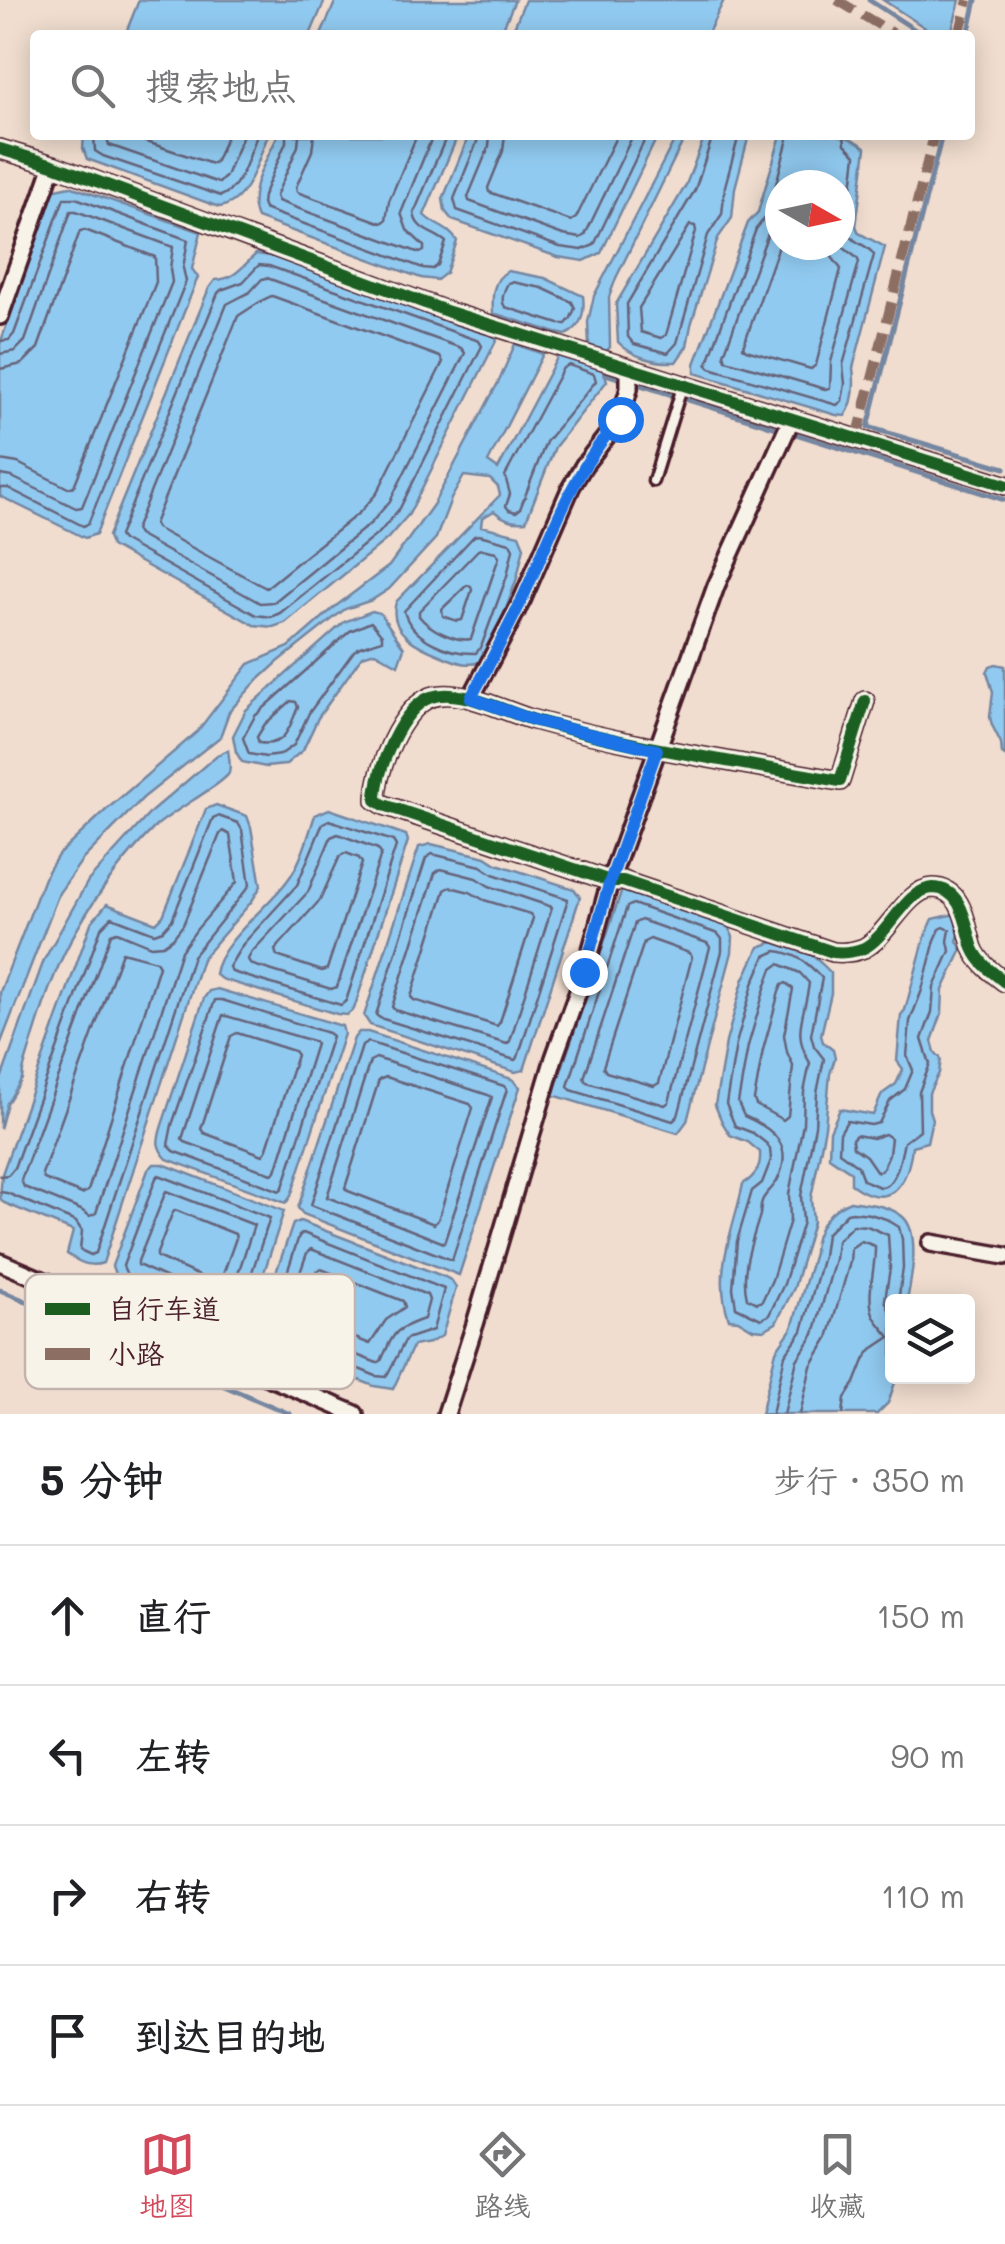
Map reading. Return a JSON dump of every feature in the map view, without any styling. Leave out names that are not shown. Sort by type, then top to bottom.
[{"type":"street","points":[[0,150],[53,165],[448,312],[1005,486]]},
{"type":"street","points":[[0,316],[53,165]]},
{"type":"street","points":[[471,698],[522,600],[571,487],[620,419],[629,389],[629,368]]},
{"type":"street","points":[[446,1414],[610,881],[716,586],[792,418]]},
{"type":"street","points":[[865,701],[840,781],[657,750],[536,721],[471,698],[434,696],[419,703],[401,724],[376,784],[376,800],[610,881],[623,881],[833,952],[864,948],[876,940],[916,894],[931,888],[945,890],[965,916],[974,950],[986,967],[1005,982]]},
{"type":"street","points":[[931,1243],[1005,1256]]},
{"type":"street","points":[[0,1262],[28,1274]]},
{"type":"street","points":[[297,1389],[355,1414]]},
{"type":"lane","points":[[653,482],[683,384]]},
{"type":"water","points":[[139,0],[325,0],[312,30],[127,30]]},
{"type":"water","points":[[336,0],[515,0],[502,30],[323,30]]},
{"type":"water","points":[[525,0],[724,0],[709,30],[513,30]]},
{"type":"water","points":[[883,0],[960,0],[952,30],[928,30]]},
{"type":"water","points":[[84,140],[266,140],[245,189],[229,204],[219,207],[87,159]]},
{"type":"water","points":[[276,140],[456,140],[424,215],[457,241],[446,273],[437,280],[421,278],[257,218],[255,187]]},
{"type":"water","points":[[467,140],[656,140],[601,253],[584,261],[558,257],[452,220],[443,199]]},
{"type":"water","points":[[674,140],[684,140],[609,297],[610,347],[606,352],[589,345],[588,322],[594,296]]},
{"type":"water","points":[[703,140],[748,140],[732,218],[718,238],[687,346],[676,362],[652,360],[630,352],[618,342],[616,304],[686,185]]},
{"type":"water","points":[[780,140],[852,140],[866,148],[856,226],[859,233],[885,247],[853,368],[852,399],[845,416],[695,373],[748,223],[758,212],[765,189],[765,260],[855,260],[855,170],[771,170]]},
{"type":"water","points":[[70,186],[201,232],[192,269],[198,277],[96,534],[85,538],[0,496],[0,344],[51,198],[56,189]]},
{"type":"water","points":[[256,254],[498,337],[409,514],[387,539],[285,623],[273,627],[254,625],[111,546],[108,536],[209,288],[215,280],[238,272]]},
{"type":"water","points":[[508,271],[545,278],[583,296],[583,314],[576,328],[566,335],[493,313],[496,284]]},
{"type":"water","points":[[515,344],[543,354],[488,462],[498,469],[560,352],[596,365],[607,381],[555,447],[526,521],[509,520],[494,511],[482,518],[481,526],[519,535],[524,547],[517,578],[487,658],[465,664],[424,648],[401,630],[394,613],[396,602],[500,495],[490,479],[464,476],[436,538],[389,589],[345,609],[278,662],[229,712],[220,737],[143,798],[82,860],[59,893],[0,1045],[0,992],[44,878],[58,855],[197,732],[249,664],[289,647],[389,566],[433,505]]},
{"type":"water","points":[[372,611],[380,613],[404,648],[398,665],[375,652],[362,656],[318,718],[303,750],[285,765],[266,767],[242,762],[233,736],[246,710],[344,622]]},
{"type":"water","points":[[996,664],[1005,666],[1005,756],[990,717],[993,692],[987,672]]},
{"type":"water","points":[[228,750],[229,773],[155,827],[114,874],[79,926],[53,978],[22,1079],[7,1103],[0,1129],[0,1082],[44,960],[88,881],[152,811]]},
{"type":"water","points":[[216,805],[247,816],[261,886],[202,959],[103,1263],[84,1263],[67,1254],[73,1231],[4,1203],[0,1198],[2,1174],[91,923],[107,904],[156,923],[163,916],[206,809]]},
{"type":"water","points":[[329,809],[406,835],[408,841],[354,1009],[347,1015],[215,974],[225,950],[292,874],[315,815]]},
{"type":"water","points":[[431,844],[486,857],[574,889],[580,897],[524,1070],[515,1072],[370,1025],[364,1016],[419,847]]},
{"type":"water","points":[[622,889],[728,926],[733,937],[687,1121],[678,1133],[553,1095]]},
{"type":"water","points":[[955,914],[960,927],[957,941],[962,949],[943,990],[942,1013],[932,1041],[941,1059],[929,1093],[932,1119],[927,1142],[912,1146],[901,1183],[886,1195],[876,1196],[851,1184],[851,1172],[829,1157],[830,1131],[840,1109],[873,1115],[882,1094],[896,1084],[903,1069],[897,1061],[901,1015],[925,937],[933,919]]},
{"type":"water","points":[[776,941],[806,952],[831,973],[831,993],[821,1035],[835,1058],[811,1198],[813,1222],[794,1288],[776,1323],[764,1330],[729,1319],[723,1284],[726,1251],[743,1184],[757,1171],[760,1152],[730,1135],[715,1105],[726,1042],[743,981],[759,947]]},
{"type":"water","points":[[217,989],[342,1026],[344,1034],[286,1203],[167,1159],[159,1146],[163,1122],[204,998]]},
{"type":"water","points":[[359,1032],[512,1079],[520,1087],[459,1275],[303,1214],[298,1208]]},
{"type":"water","points":[[154,1164],[163,1164],[284,1211],[264,1274],[115,1274],[112,1266],[148,1170]]},
{"type":"water","points":[[850,1201],[892,1210],[909,1224],[912,1234],[908,1294],[885,1294],[885,1384],[895,1384],[888,1403],[877,1414],[761,1414],[776,1351],[792,1328],[820,1229],[835,1210]]},
{"type":"water","points":[[300,1221],[452,1281],[456,1288],[442,1336],[413,1346],[393,1389],[355,1379],[355,1274],[276,1274],[293,1224]]},
{"type":"waterway","points":[[869,0],[915,30]]},
{"type":"waterway","points":[[969,30],[976,0]]},
{"type":"waterway","points":[[941,140],[868,427],[1005,468]]},
{"type":"waterway","points":[[606,374],[1005,500]]},
{"type":"waterway","points":[[0,1290],[25,1301]]},
{"type":"waterway","points":[[232,1389],[290,1414]]},
{"type":"marked path","points":[[837,0],[888,30]]},
{"type":"marked path","points":[[960,30],[968,0]]},
{"type":"marked path","points":[[857,438],[933,140]]},
{"type":"cycle path","points":[[0,149],[53,165],[449,312],[1005,485]]},
{"type":"cycle path","points":[[865,701],[840,781],[610,739],[455,695],[431,697],[410,714],[392,741],[380,773],[376,800],[610,881],[623,881],[833,952],[864,948],[914,896],[923,890],[943,890],[962,910],[979,958],[1005,982]]},
{"type":"route","points":[[584,972],[610,881],[657,750],[536,721],[471,698],[522,600],[571,487],[620,419]]}]
